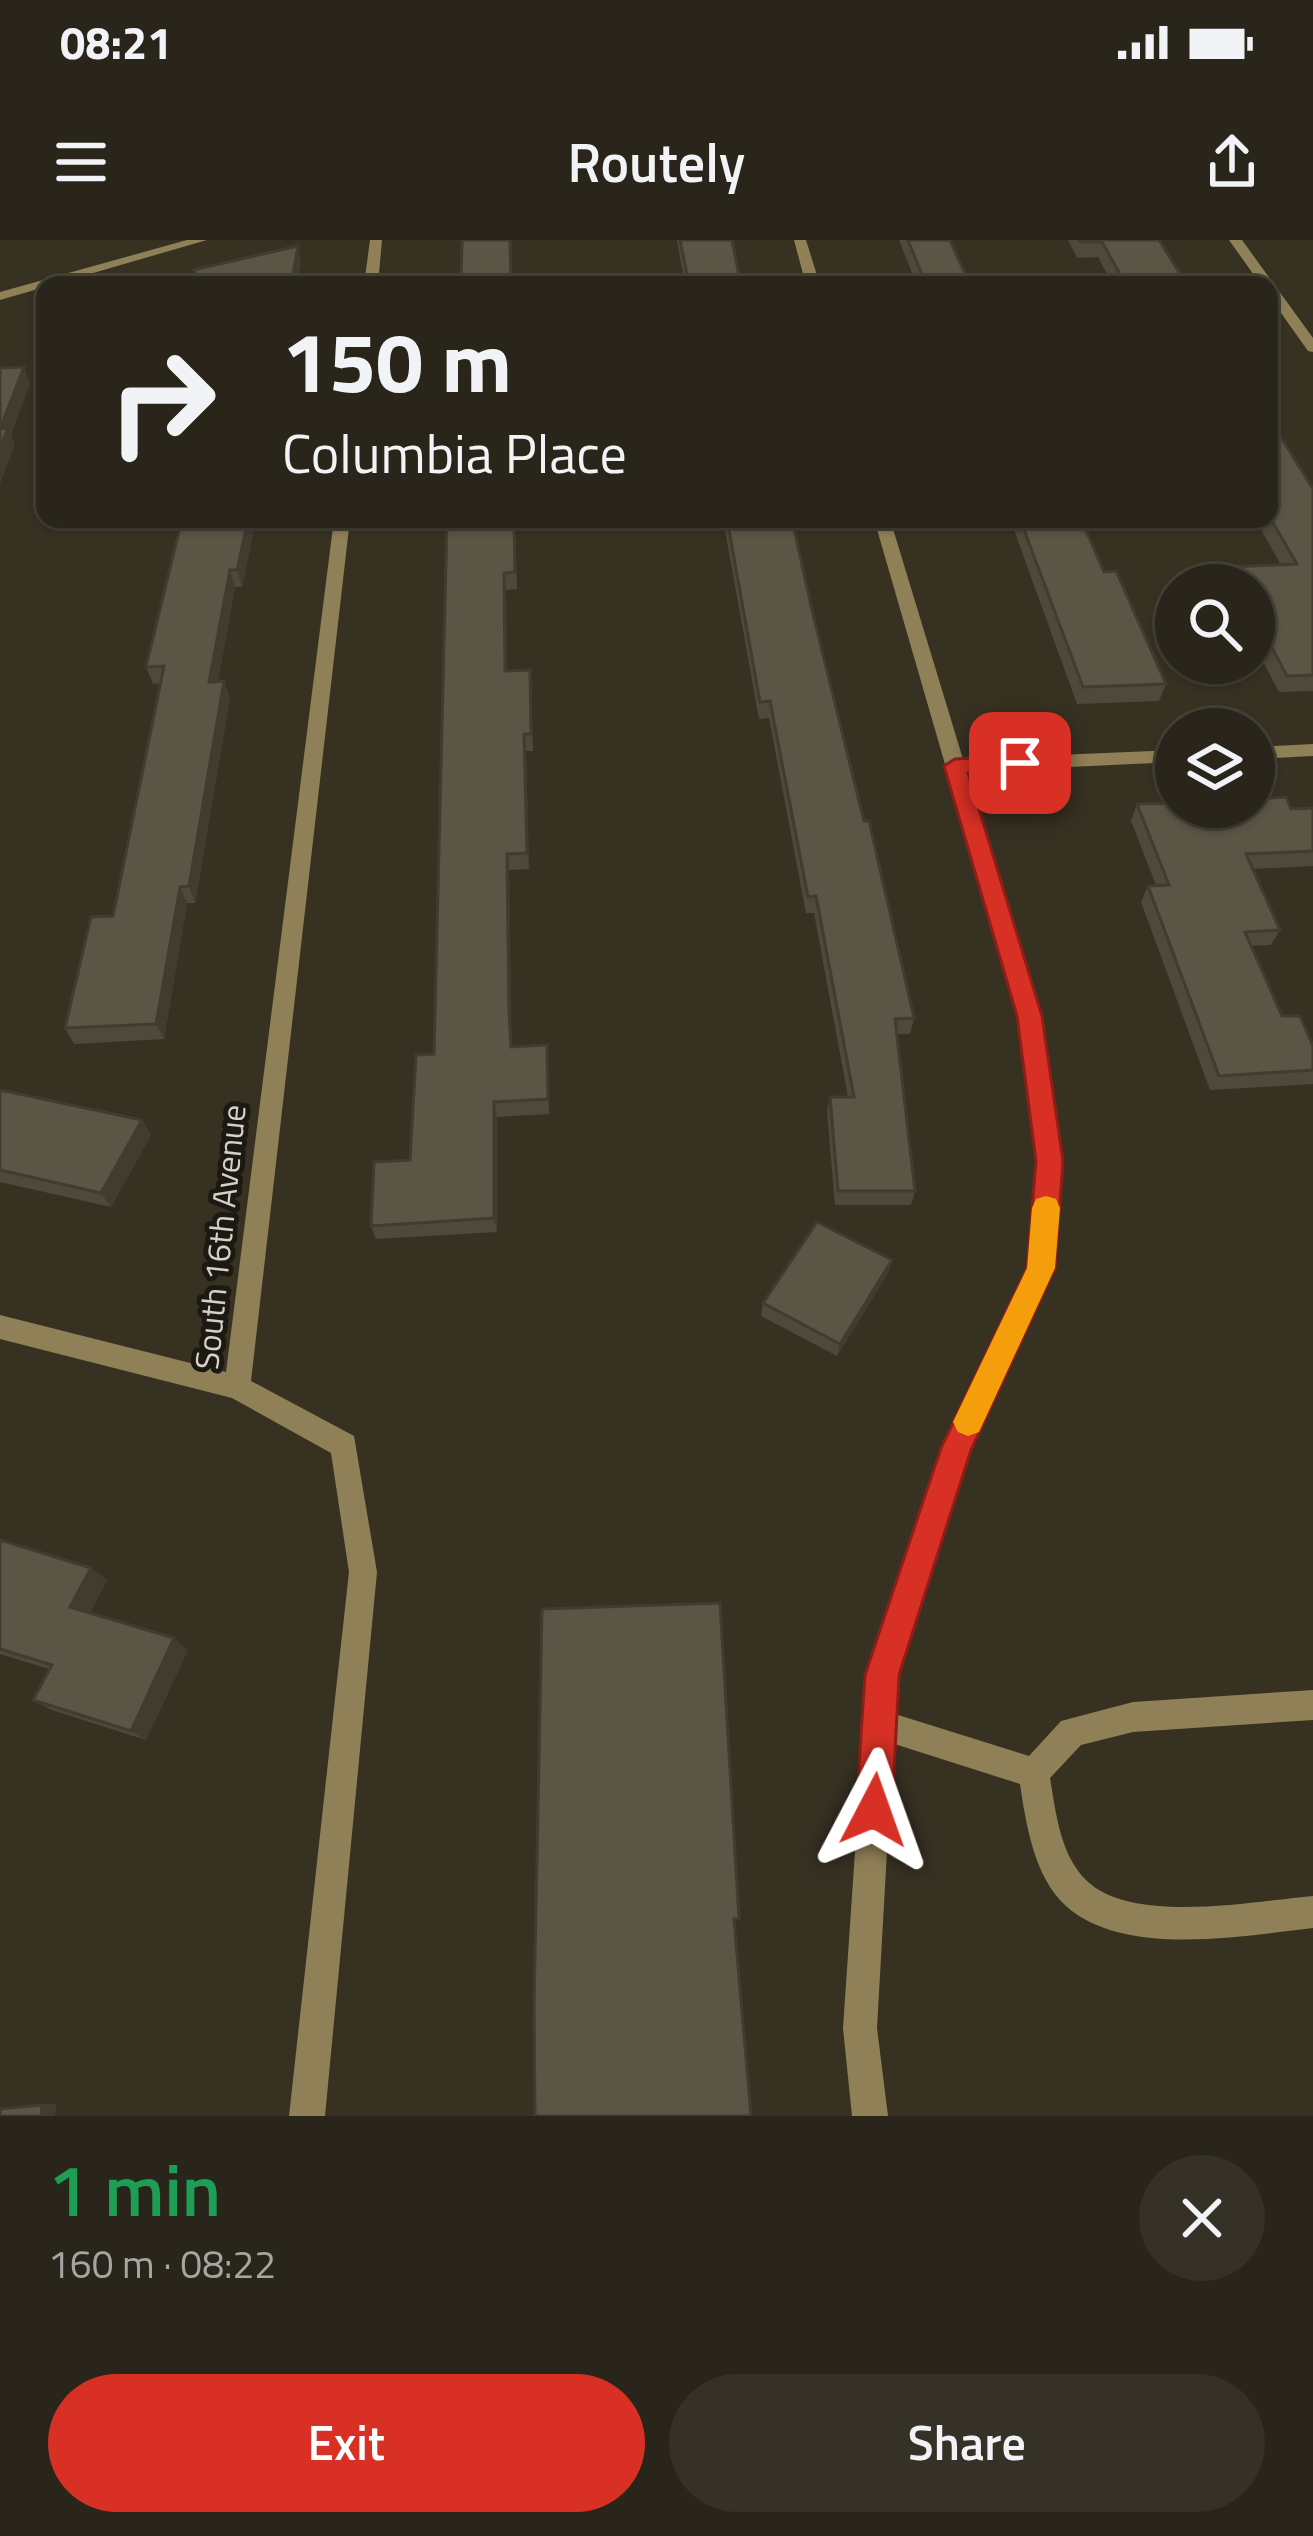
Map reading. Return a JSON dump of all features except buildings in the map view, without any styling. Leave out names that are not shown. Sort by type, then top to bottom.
[{"type":"street","points":[[72,276],[201,240]]},
{"type":"street","points":[[372,276],[376,240]]},
{"type":"street","points":[[800,240],[810,276]]},
{"type":"street","points":[[1235,240],[1261,276]]},
{"type":"street","points":[[0,296],[36,286]]},
{"type":"street","points":[[1278,300],[1313,348]]},
{"type":"street","name":"South 16th Avenue","points":[[307,2116],[363,1572],[344,1445],[237,1387],[341,528]]},
{"type":"street","points":[[870,2116],[860,2028],[882,1675],[956,1448],[1041,1268],[1050,1161],[1029,1016],[885,528]]},
{"type":"street","points":[[1275,752],[1313,750]]},
{"type":"street","points":[[955,766],[1155,757]]},
{"type":"street","points":[[0,1327],[237,1387]]},
{"type":"street","points":[[1034,1773],[1072,1732],[1133,1717],[1313,1705]]},
{"type":"street","points":[[879,1724],[1034,1773]]},
{"type":"street","points":[[1034,1773],[1042,1834],[1078,1895],[1130,1920],[1183,1922],[1313,1912]]},
{"type":"slow traffic","points":[[968,1422],[1041,1268],[1046,1208]]},
{"type":"route","points":[[874,1810],[882,1675],[956,1448],[1041,1268],[1050,1161],[1029,1016],[955,766],[1020,763]]}]
